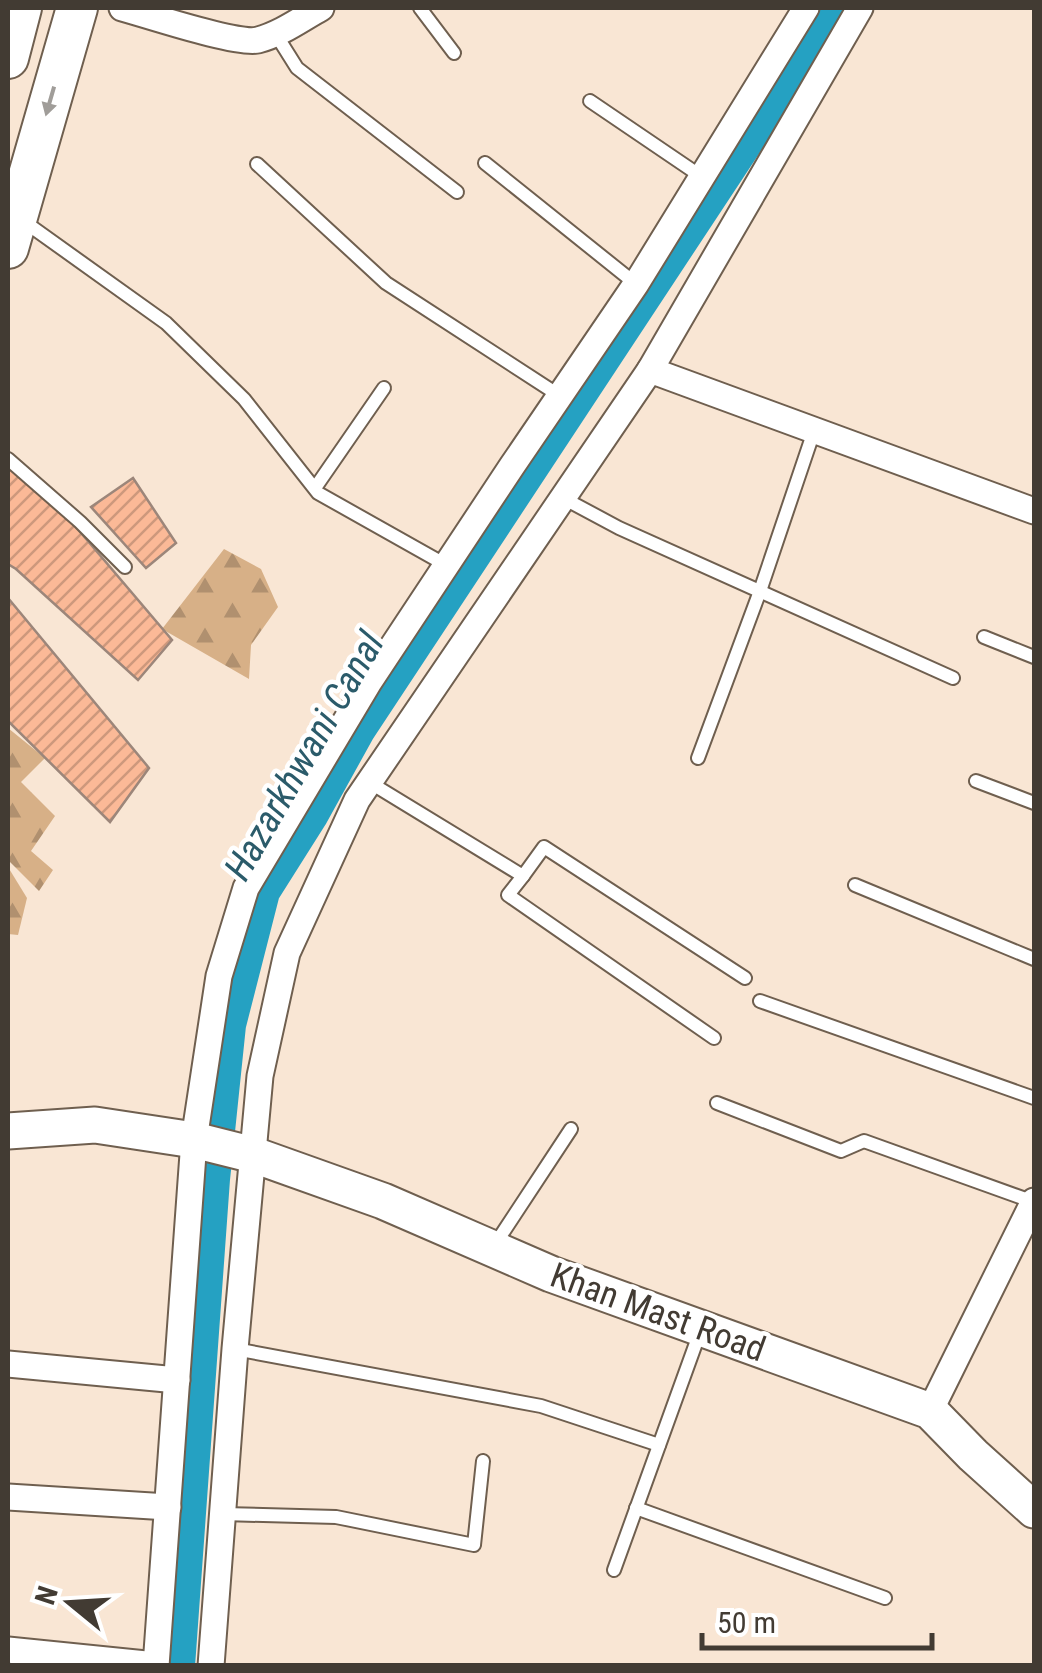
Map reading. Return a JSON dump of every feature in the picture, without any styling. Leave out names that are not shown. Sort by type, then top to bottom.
[{"type":"main road","points":[[8,58],[20,8]]},
{"type":"main road","points":[[12,232],[78,8]]},
{"type":"main road","points":[[8,1130],[95,1125],[194,1140]]},
{"type":"main road","name":"Khan Mast Road","points":[[194,1140],[254,1155],[383,1201],[551,1274],[930,1411],[1034,1510]]},
{"type":"street","points":[[122,8],[255,41],[320,8]]},
{"type":"street","points":[[8,1650],[156,1665],[194,1140],[219,976],[246,888],[369,682],[636,284],[806,8]]},
{"type":"street","points":[[211,1666],[260,1076],[287,953],[357,800],[650,370],[860,8]]},
{"type":"street","points":[[650,370],[1034,511]]},
{"type":"street","points":[[930,1411],[1034,1202]]},
{"type":"street","points":[[8,1364],[177,1380]]},
{"type":"street","points":[[8,1497],[168,1507]]},
{"type":"lane","points":[[420,8],[454,52]]},
{"type":"lane","points":[[275,33],[297,68],[456,192]]},
{"type":"lane","points":[[590,101],[702,177]]},
{"type":"lane","points":[[485,162],[636,284]]},
{"type":"lane","points":[[257,164],[386,282],[560,396]]},
{"type":"lane","points":[[12,232],[166,323],[244,399],[318,493],[446,565]]},
{"type":"lane","points":[[315,488],[384,388]]},
{"type":"lane","points":[[698,758],[814,431]]},
{"type":"lane","points":[[8,459],[125,567]]},
{"type":"lane","points":[[563,498],[619,528],[952,678]]},
{"type":"lane","points":[[984,636],[1034,657]]},
{"type":"lane","points":[[976,781],[1034,804]]},
{"type":"lane","points":[[369,782],[523,876]]},
{"type":"lane","points":[[714,1038],[508,895],[544,847],[745,978]]},
{"type":"lane","points":[[855,885],[1034,959]]},
{"type":"lane","points":[[760,1001],[1034,1098]]},
{"type":"lane","points":[[717,1103],[841,1151],[864,1141],[1034,1202]]},
{"type":"lane","points":[[493,1248],[571,1130]]},
{"type":"lane","points":[[614,1570],[701,1329]]},
{"type":"lane","points":[[235,1350],[541,1406],[659,1445]]},
{"type":"lane","points":[[223,1514],[336,1517],[474,1545],[484,1462]]},
{"type":"lane","points":[[636,1508],[885,1598]]},
{"type":"green space","points":[[224,549],[261,569],[278,607],[251,645],[249,679],[162,629]]},
{"type":"green space","points":[[8,728],[45,758],[21,782],[55,816],[31,851],[53,870],[39,891],[8,860]]},
{"type":"green space","points":[[8,867],[27,898],[18,935],[8,934]]},
{"type":"building","points":[[8,467],[48,494],[172,640],[138,680],[8,564]]},
{"type":"building","points":[[133,478],[176,543],[146,568],[91,507]]},
{"type":"building","points":[[8,598],[149,768],[110,822],[8,721]]},
{"type":"waterway","name":"Hazarkhwani Canal","points":[[179,1666],[214,1179],[230,1025],[264,892],[359,731],[836,8]]}]
